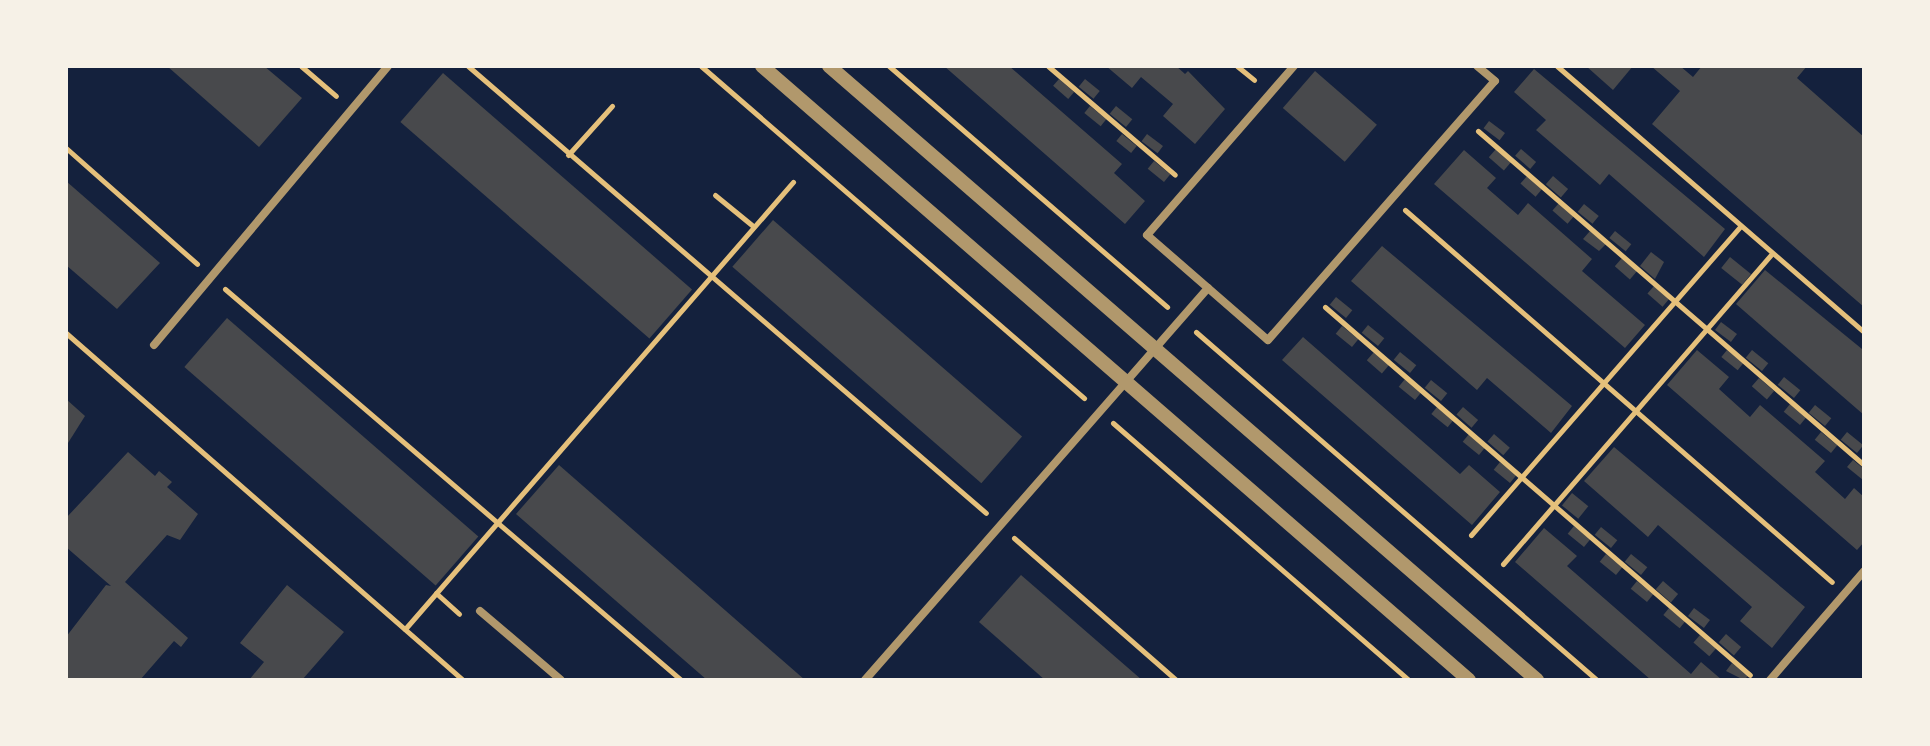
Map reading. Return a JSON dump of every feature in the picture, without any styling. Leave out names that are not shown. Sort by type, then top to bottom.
[{"type":"street","points":[[154,345],[388,66]]},
{"type":"street","points":[[762,66],[1469,680]]},
{"type":"street","points":[[829,66],[1537,680]]},
{"type":"street","points":[[1294,66],[1147,235],[1268,340],[1495,81],[1477,66]]},
{"type":"street","points":[[865,680],[1208,288]]},
{"type":"street","points":[[1770,680],[1864,571]]},
{"type":"street","points":[[480,611],[561,680]]},
{"type":"path","points":[[301,66],[352,110]]},
{"type":"path","points":[[468,66],[706,277],[999,525],[1176,680]]},
{"type":"path","points":[[701,66],[1409,680]]},
{"type":"path","points":[[889,66],[1597,680]]},
{"type":"path","points":[[1048,66],[1189,187]]},
{"type":"path","points":[[1557,66],[1864,332]]},
{"type":"path","points":[[568,155],[612,106]]},
{"type":"path","points":[[1463,117],[1864,465]]},
{"type":"path","points":[[66,148],[210,276],[681,680]]},
{"type":"path","points":[[405,629],[706,277],[793,182]]},
{"type":"path","points":[[715,195],[753,226]]},
{"type":"path","points":[[1392,199],[1845,593]]},
{"type":"path","points":[[1471,535],[1740,227]]},
{"type":"path","points":[[1503,564],[1772,254]]},
{"type":"path","points":[[1309,294],[1756,680]]},
{"type":"path","points":[[66,333],[463,680]]},
{"type":"building","points":[[167,66],[264,66],[302,98],[259,147]]},
{"type":"building","points":[[944,66],[1009,66],[1122,164],[1114,173],[1145,201],[1125,224]]},
{"type":"building","points":[[1106,66],[1176,66],[1185,74],[1188,71],[1225,109],[1195,144],[1163,116],[1173,104],[1141,77],[1132,88]]},
{"type":"building","points":[[1586,66],[1633,66],[1613,90]]},
{"type":"building","points":[[1651,66],[1680,66],[1693,77],[1702,66],[1807,66],[1797,78],[1864,137],[1864,307],[1652,124],[1680,91]]},
{"type":"building","points":[[1534,69],[1725,229],[1704,257],[1609,174],[1600,185],[1536,130],[1546,120],[1514,92]]},
{"type":"building","points":[[1315,71],[1377,125],[1345,162],[1283,108]]},
{"type":"building","points":[[443,73],[692,289],[649,339],[400,122]]},
{"type":"building","points":[[1059,79],[1074,92],[1068,99],[1053,86]]},
{"type":"building","points":[[1085,79],[1100,91],[1093,99],[1079,87]]},
{"type":"building","points":[[1090,106],[1106,119],[1101,126],[1084,113]]},
{"type":"building","points":[[1116,106],[1132,119],[1126,127],[1110,114]]},
{"type":"building","points":[[1489,121],[1505,133],[1500,140],[1484,128]]},
{"type":"building","points":[[1122,134],[1137,146],[1131,153],[1116,141]]},
{"type":"building","points":[[1147,134],[1163,146],[1158,153],[1142,141]]},
{"type":"building","points":[[1496,149],[1511,162],[1504,170],[1489,157]]},
{"type":"building","points":[[1521,149],[1536,162],[1530,169],[1515,156]]},
{"type":"building","points":[[1464,150],[1496,178],[1487,188],[1518,215],[1528,203],[1592,259],[1582,271],[1645,325],[1625,348],[1434,184]]},
{"type":"building","points":[[1154,161],[1170,174],[1164,182],[1148,169]]},
{"type":"building","points":[[1527,176],[1542,189],[1536,197],[1520,184]]},
{"type":"building","points":[[1553,176],[1568,189],[1561,197],[1546,184]]},
{"type":"building","points":[[66,181],[160,263],[117,309],[66,265]]},
{"type":"building","points":[[1559,203],[1574,216],[1568,224],[1552,211]]},
{"type":"building","points":[[1584,204],[1599,216],[1592,224],[1578,212]]},
{"type":"building","points":[[773,220],[1022,436],[981,483],[732,267]]},
{"type":"building","points":[[1590,231],[1606,244],[1599,251],[1583,239]]},
{"type":"building","points":[[1615,231],[1631,244],[1626,251],[1609,238]]},
{"type":"building","points":[[1382,246],[1572,406],[1551,433],[1487,378],[1477,390],[1351,281]]},
{"type":"building","points":[[1651,252],[1664,262],[1655,279],[1640,266]]},
{"type":"building","points":[[1730,257],[1751,274],[1742,285],[1721,268]]},
{"type":"building","points":[[1622,258],[1637,271],[1630,279],[1615,266]]},
{"type":"building","points":[[1765,270],[1862,349],[1864,415],[1736,304]]},
{"type":"building","points":[[1654,286],[1669,299],[1663,307],[1647,294]]},
{"type":"building","points":[[1336,297],[1352,310],[1346,318],[1330,305]]},
{"type":"building","points":[[227,318],[478,536],[436,586],[184,367]]},
{"type":"building","points":[[1721,322],[1737,334],[1731,342],[1715,330]]},
{"type":"building","points":[[1368,325],[1384,338],[1378,346],[1362,333]]},
{"type":"building","points":[[1342,326],[1358,339],[1352,347],[1336,334]]},
{"type":"building","points":[[1303,337],[1460,474],[1469,465],[1500,492],[1472,525],[1282,360]]},
{"type":"building","points":[[1697,350],[1729,377],[1719,389],[1750,417],[1760,405],[1825,461],[1815,472],[1845,499],[1854,488],[1864,497],[1864,542],[1857,550],[1667,385]]},
{"type":"building","points":[[1727,350],[1743,363],[1738,370],[1721,357]]},
{"type":"building","points":[[1752,350],[1768,363],[1762,371],[1746,358]]},
{"type":"building","points":[[1374,352],[1389,365],[1382,373],[1367,360]]},
{"type":"building","points":[[1400,352],[1416,365],[1410,373],[1394,360]]},
{"type":"building","points":[[1784,377],[1800,390],[1794,398],[1778,385]]},
{"type":"building","points":[[1759,378],[1774,391],[1767,399],[1752,386]]},
{"type":"building","points":[[1405,379],[1421,392],[1415,400],[1399,387]]},
{"type":"building","points":[[1431,380],[1447,393],[1441,401],[1425,388]]},
{"type":"building","points":[[66,399],[85,416],[68,443],[66,441]]},
{"type":"building","points":[[1790,404],[1806,417],[1800,425],[1784,412]]},
{"type":"building","points":[[1815,405],[1831,418],[1825,426],[1809,413]]},
{"type":"building","points":[[1437,407],[1453,420],[1448,427],[1431,414]]},
{"type":"building","points":[[1463,407],[1478,420],[1472,428],[1456,415]]},
{"type":"building","points":[[1821,432],[1837,445],[1831,453],[1815,440]]},
{"type":"building","points":[[1847,432],[1863,445],[1857,453],[1841,440]]},
{"type":"building","points":[[1469,434],[1485,447],[1479,455],[1463,442]]},
{"type":"building","points":[[1494,434],[1510,448],[1503,455],[1487,442]]},
{"type":"building","points":[[1614,447],[1805,607],[1772,648],[1740,621],[1752,607],[1658,525],[1648,537],[1584,481]]},
{"type":"building","points":[[128,452],[155,476],[159,471],[172,482],[167,487],[198,514],[180,540],[167,535],[125,582],[188,638],[181,647],[174,641],[140,680],[66,680],[66,637],[106,585],[111,586],[66,547],[66,518]]},
{"type":"building","points":[[1853,460],[1864,469],[1863,480],[1847,467]]},
{"type":"building","points":[[1500,462],[1516,475],[1510,483],[1494,470]]},
{"type":"building","points":[[559,465],[805,680],[707,680],[516,514]]},
{"type":"building","points":[[1572,493],[1588,506],[1578,519],[1562,505]]},
{"type":"building","points":[[1574,526],[1590,539],[1584,547],[1568,534]]},
{"type":"building","points":[[1601,527],[1617,540],[1611,548],[1595,535]]},
{"type":"building","points":[[1544,528],[1577,556],[1567,566],[1691,674],[1701,662],[1722,680],[1651,680],[1515,562]]},
{"type":"building","points":[[1606,554],[1622,567],[1616,575],[1600,562]]},
{"type":"building","points":[[1631,554],[1647,567],[1641,575],[1625,562]]},
{"type":"building","points":[[1021,575],[1142,680],[1045,680],[979,622]]},
{"type":"building","points":[[1637,581],[1653,594],[1647,602],[1631,589]]},
{"type":"building","points":[[1663,581],[1678,594],[1671,602],[1656,589]]},
{"type":"building","points":[[287,585],[344,632],[302,680],[249,680],[264,662],[240,643]]},
{"type":"building","points":[[1669,608],[1685,621],[1680,628],[1663,615]]},
{"type":"building","points":[[1694,608],[1710,620],[1704,628],[1688,616]]},
{"type":"building","points":[[1726,634],[1741,647],[1734,655],[1719,642]]},
{"type":"building","points":[[1700,635],[1716,649],[1709,656],[1693,643]]},
{"type":"building","points":[[1732,663],[1748,676],[1744,680],[1726,671]]}]
